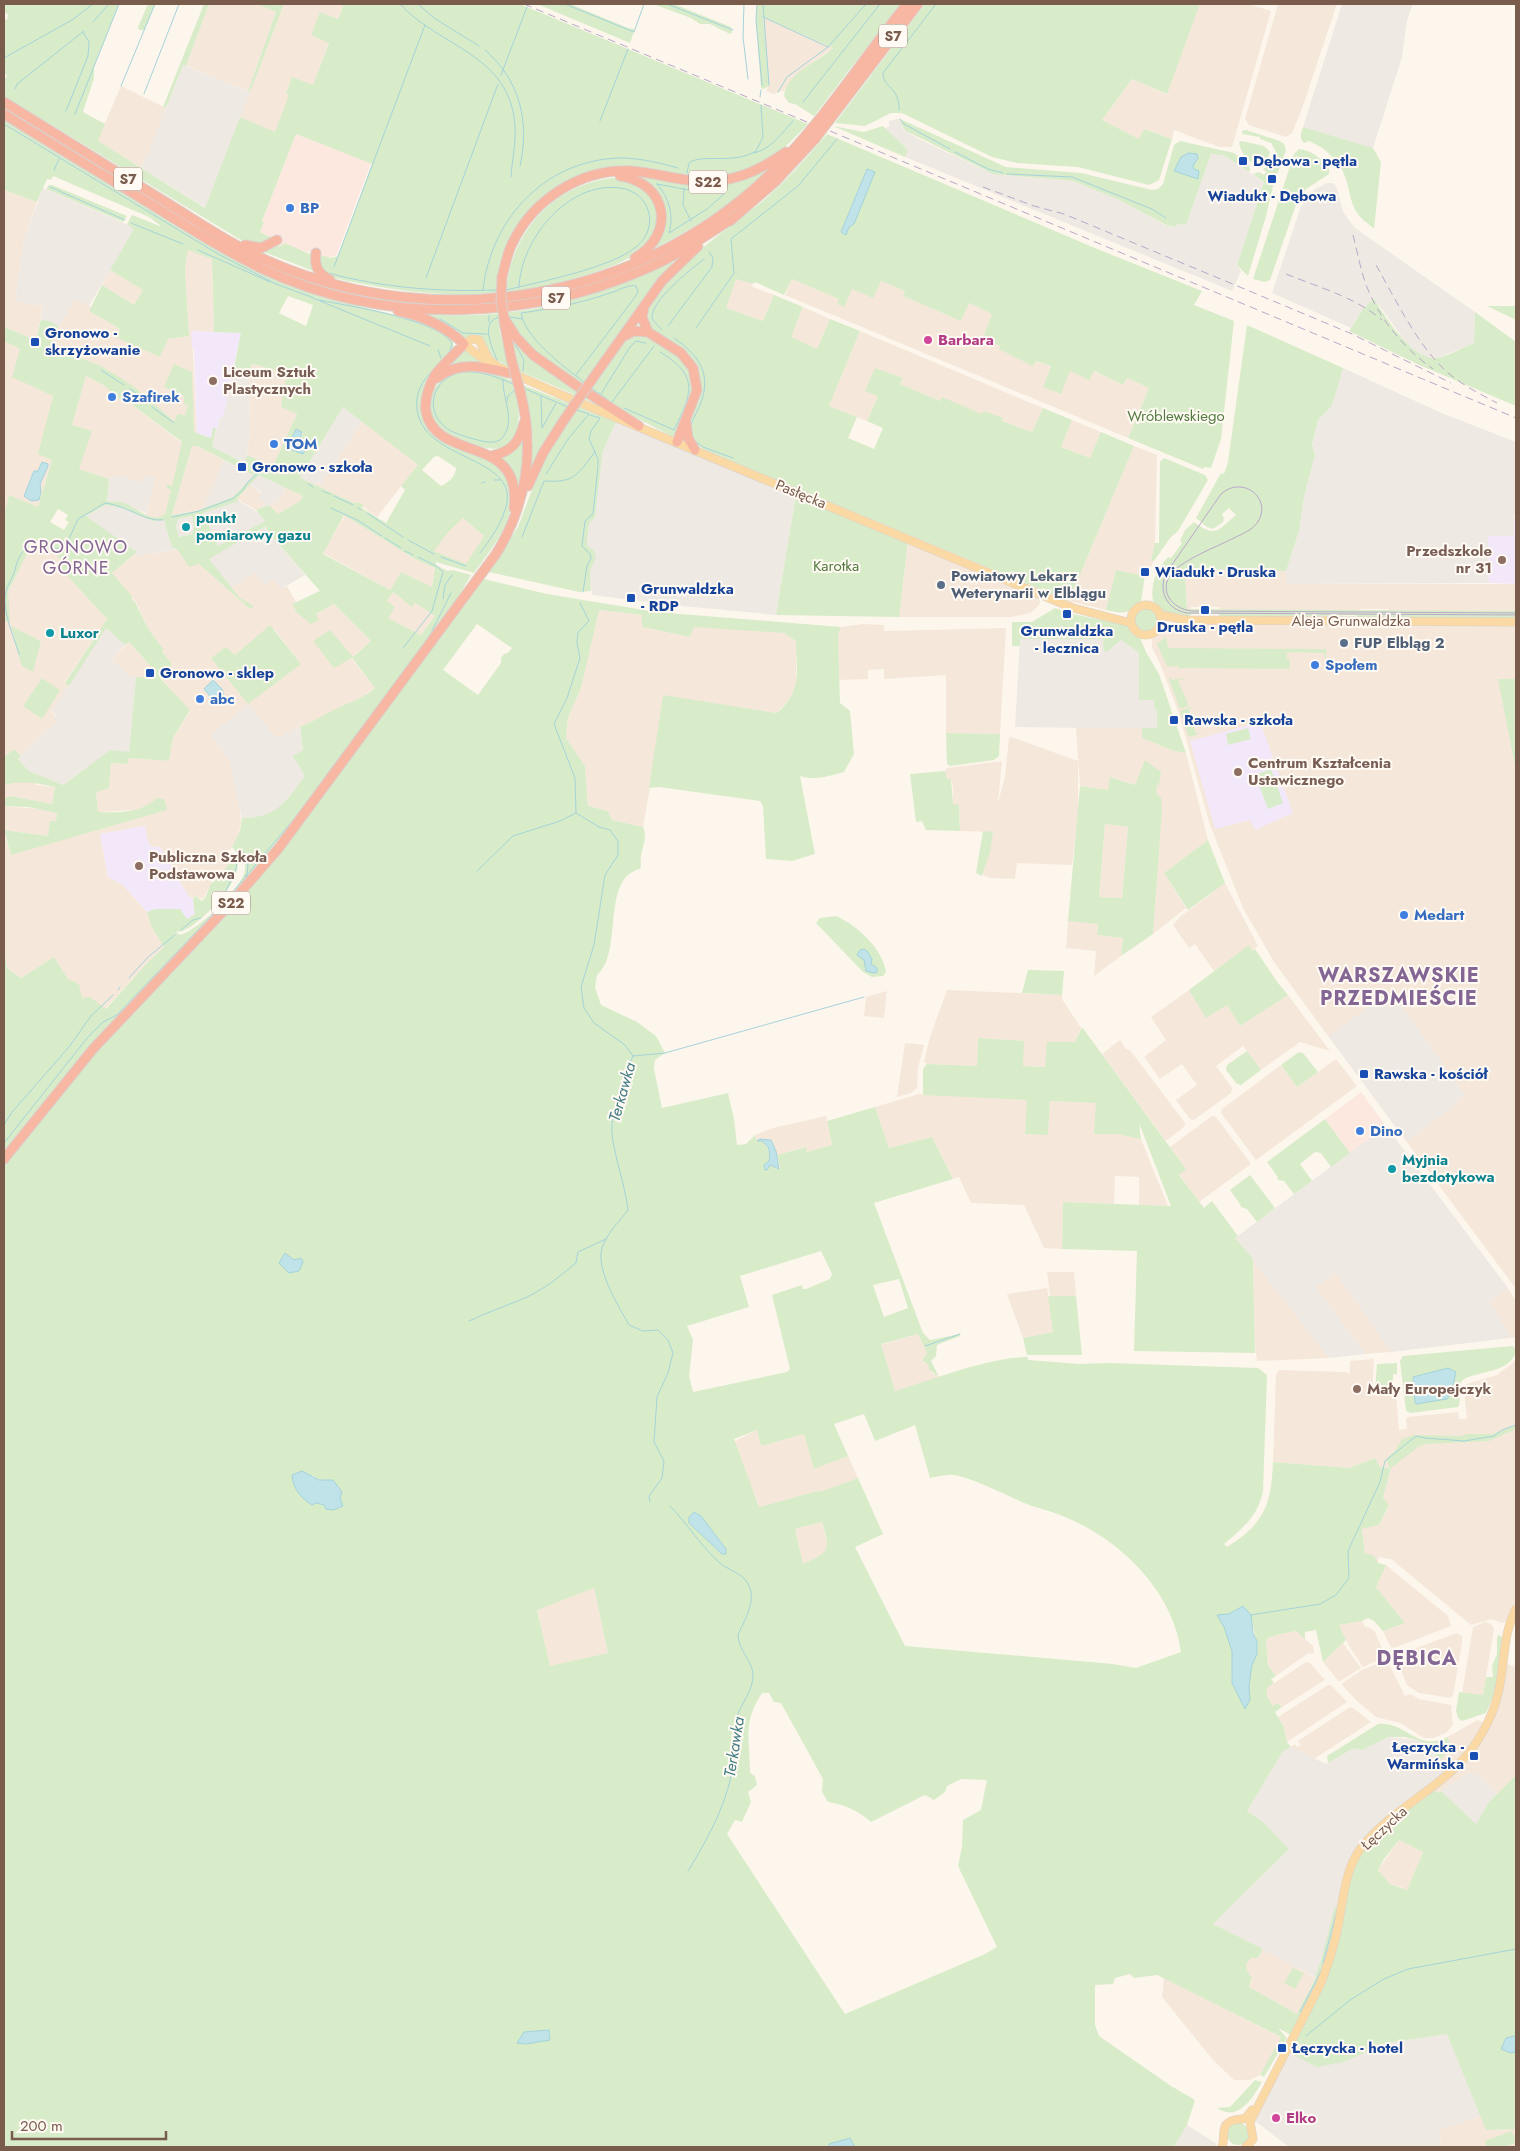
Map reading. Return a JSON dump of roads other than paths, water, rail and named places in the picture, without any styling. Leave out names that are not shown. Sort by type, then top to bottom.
[{"type":"highway","name":"S7","points":[[4,102],[230,242],[282,267],[341,286],[404,298],[477,300],[509,298],[604,275],[664,250],[713,220],[763,180],[802,140],[907,4]]},
{"type":"highway","name":"S7","points":[[4,114],[232,253],[298,284],[362,302],[427,309],[469,309],[520,305],[556,298],[608,284],[651,266],[689,246],[733,218],[776,181],[810,145],[918,4]]},
{"type":"highway","name":"S22","points":[[4,1159],[61,1086],[93,1049],[231,903],[278,849],[504,541],[514,521],[520,502],[528,460],[526,416],[511,358],[501,300],[502,277],[511,246],[533,212],[552,195],[566,186],[586,178],[632,171],[693,181],[730,179],[758,170],[802,140]]},
{"type":"highway","points":[[604,174],[631,177],[644,184],[656,196],[662,217],[660,231],[651,246],[637,257],[604,275]]},
{"type":"highway","name":"S22","points":[[520,502],[543,452],[646,302],[684,258],[733,218]]},
{"type":"highway","points":[[230,242],[261,248],[277,240]]},
{"type":"highway","points":[[316,253],[316,266],[319,273],[341,286]]},
{"type":"highway","points":[[362,302],[426,318],[451,332],[464,344],[436,374],[426,397],[426,408],[433,427],[452,441],[491,456],[508,472],[514,482],[514,521]]},
{"type":"highway","points":[[646,302],[642,317],[648,332]]},
{"type":"highway","points":[[504,318],[516,337],[533,355],[639,426]]},
{"type":"highway","points":[[618,341],[632,332],[648,332],[681,353],[693,368],[697,390],[677,442]]},
{"type":"highway","points":[[431,383],[444,373],[463,366],[483,367],[514,374]]},
{"type":"highway","points":[[491,456],[505,452],[515,446],[526,416]]},
{"type":"highway","points":[[686,419],[687,434],[695,450]]},
{"type":"main road","name":"Pasłęcka","points":[[496,365],[490,360],[479,340],[472,339],[464,344],[480,358],[514,374],[695,450],[1066,605],[1131,624]]},
{"type":"main road","points":[[1148,605],[1156,608],[1161,615],[1161,625],[1156,632],[1144,635],[1136,631],[1131,624],[1132,614],[1139,606],[1148,605]]},
{"type":"main road","name":"Pasłęcka","points":[[1109,617],[1132,614]]},
{"type":"main road","name":"Aleja Grunwaldzka","points":[[1161,615],[1186,620],[1516,622]]},
{"type":"main road","name":"Aleja Grunwaldzka","points":[[1161,625],[1186,620]]},
{"type":"main road","name":"Łęczycka","points":[[1246,2147],[1252,2139],[1250,2122],[1320,1986],[1328,1966],[1346,1885],[1357,1854],[1366,1842],[1388,1822],[1461,1764],[1476,1744],[1496,1701],[1507,1634],[1516,1609]]},
{"type":"main road","name":"Łęczycka","points":[[1222,2147],[1223,2131],[1226,2125],[1233,2120],[1246,2118],[1264,2094]]},
{"type":"water","points":[[1188,153],[1197,154],[1198,158],[1193,166],[1194,169],[1199,171],[1198,179],[1174,171],[1181,157]]},
{"type":"water","points":[[867,169],[875,172],[854,224],[849,227],[846,235],[841,232]]},
{"type":"water","points":[[296,429],[302,432],[298,444],[306,449],[303,454],[287,448]]},
{"type":"water","points":[[42,462],[48,464],[48,466],[40,484],[39,500],[31,501],[24,496],[34,471],[38,471]]},
{"type":"water","points":[[213,680],[222,689],[224,696],[215,702],[204,689]]},
{"type":"water","points":[[863,949],[867,951],[872,959],[871,964],[877,968],[877,972],[866,971],[864,960],[857,955]]},
{"type":"water","points":[[760,1139],[771,1140],[776,1151],[779,1169],[770,1165],[765,1170],[764,1165],[769,1161],[770,1152],[762,1141],[757,1141]]},
{"type":"water","points":[[285,1253],[294,1260],[301,1258],[303,1262],[299,1271],[289,1273],[279,1263]]},
{"type":"water","points":[[1448,1368],[1456,1372],[1451,1394],[1447,1399],[1416,1404],[1413,1377]]},
{"type":"water","points":[[302,1471],[319,1480],[333,1480],[342,1492],[340,1498],[343,1506],[333,1510],[326,1509],[324,1505],[316,1503],[312,1505],[304,1499],[296,1489],[292,1475]]},
{"type":"water","points":[[694,1512],[701,1516],[726,1549],[726,1554],[722,1554],[689,1523],[689,1517]]},
{"type":"water","points":[[1243,1606],[1251,1615],[1253,1633],[1257,1641],[1257,1654],[1252,1665],[1249,1686],[1250,1700],[1245,1709],[1232,1683],[1232,1651],[1224,1627],[1217,1615],[1229,1614]]},
{"type":"water","points":[[549,2030],[550,2040],[526,2044],[517,2043],[524,2032]]},
{"type":"water","points":[[1516,2037],[1516,2052],[1511,2053],[1501,2049],[1506,2038]]},
{"type":"water","points":[[850,2138],[855,2147],[829,2147],[829,2144]]},
{"type":"waterway","points":[[4,58],[72,20],[93,4]]},
{"type":"waterway","points":[[93,22],[109,4]]},
{"type":"waterway","points":[[75,114],[119,4]]},
{"type":"waterway","points":[[121,86],[155,4]]},
{"type":"waterway","points":[[144,94],[179,4]]},
{"type":"waterway","points":[[400,4],[434,32],[471,55],[501,83],[511,103],[515,127],[511,177]]},
{"type":"waterway","points":[[418,4],[434,18],[479,46]]},
{"type":"waterway","points":[[565,4],[634,32],[644,4]]},
{"type":"waterway","points":[[667,4],[733,30]]},
{"type":"waterway","points":[[744,4],[743,37],[748,79]]},
{"type":"waterway","name":"Terkawka","points":[[757,4],[756,20],[762,85]]},
{"type":"waterway","points":[[763,4],[769,85]]},
{"type":"waterway","points":[[778,92],[787,77],[828,47],[866,4]]},
{"type":"waterway","points":[[803,102],[880,4]]},
{"type":"waterway","points":[[899,110],[897,97],[886,82],[883,73],[936,4]]},
{"type":"waterway","points":[[501,75],[527,7]]},
{"type":"waterway","points":[[763,17],[828,47]]},
{"type":"waterway","points":[[334,267],[425,25]]},
{"type":"waterway","points":[[15,89],[17,84],[84,31]]},
{"type":"waterway","points":[[66,111],[88,56],[89,42],[83,32]]},
{"type":"waterway","points":[[600,121],[628,49]]},
{"type":"waterway","points":[[485,50],[507,75],[519,103],[523,118],[524,134],[520,166]]},
{"type":"waterway","points":[[426,278],[498,84]]},
{"type":"waterway","name":"Terkawka","points":[[760,97],[761,90]]},
{"type":"waterway","name":"Terkawka","points":[[687,173],[689,163],[695,160],[738,157],[756,151],[763,137],[761,105]]},
{"type":"waterway","points":[[900,119],[904,124],[950,149]]},
{"type":"waterway","points":[[754,153],[770,145],[793,121]]},
{"type":"waterway","points":[[4,124],[218,254],[276,284]]},
{"type":"waterway","points":[[696,328],[734,273],[731,239],[798,186],[837,139]]},
{"type":"waterway","points":[[955,152],[988,169],[1003,173]]},
{"type":"waterway","points":[[483,290],[488,263],[498,238],[511,215],[528,196],[549,180],[572,168],[597,160],[625,158],[678,168]]},
{"type":"waterway","points":[[54,170],[59,159]]},
{"type":"waterway","points":[[1007,174],[1072,177],[1152,209],[1166,218]]},
{"type":"waterway","points":[[657,184],[694,191],[719,189],[724,194],[707,209],[669,233],[671,213],[665,195],[657,184]]},
{"type":"waterway","points":[[50,187],[125,220]]},
{"type":"waterway","points":[[506,290],[537,283],[593,268],[625,255],[636,247],[648,230],[650,221],[645,203],[631,191],[620,188],[601,188],[583,194],[566,204],[551,217],[538,233],[528,250],[519,287]]},
{"type":"waterway","name":"Terkawka","points":[[684,188],[683,205],[691,221]]},
{"type":"waterway","points":[[131,223],[183,244]]},
{"type":"waterway","points":[[198,250],[270,282]]},
{"type":"waterway","name":"Terkawka","points":[[668,326],[712,267],[713,258],[709,252]]},
{"type":"waterway","points":[[662,330],[652,319],[657,304],[672,286],[704,259]]},
{"type":"waterway","points":[[328,273],[412,288],[497,290]]},
{"type":"waterway","points":[[276,284],[314,298]]},
{"type":"waterway","points":[[576,375],[635,297],[638,292],[636,286],[626,287],[577,303],[521,313],[524,323],[537,342],[584,382]]},
{"type":"waterway","points":[[314,299],[411,320],[444,335],[452,344],[445,358],[420,387],[417,397],[417,409],[423,427],[436,440],[487,468],[500,479],[507,492],[505,510],[500,522],[480,553]]},
{"type":"waterway","points":[[320,301],[430,346]]},
{"type":"waterway","points":[[489,316],[489,322]]},
{"type":"waterway","points":[[497,360],[490,342],[489,329],[494,319],[500,317]]},
{"type":"waterway","points":[[509,317],[522,319]]},
{"type":"waterway","points":[[440,319],[463,333],[487,334]]},
{"type":"waterway","points":[[674,338],[695,357],[700,364],[705,380],[702,400],[691,425]]},
{"type":"waterway","points":[[601,394],[630,347],[636,341],[646,343]]},
{"type":"waterway","points":[[515,344],[524,360],[523,371]]},
{"type":"waterway","name":"Terkawka","points":[[612,402],[654,346]]},
{"type":"waterway","points":[[438,350],[441,358]]},
{"type":"waterway","points":[[624,408],[674,430],[685,406],[689,386],[687,377],[682,369],[660,352]]},
{"type":"waterway","points":[[101,370],[124,385]]},
{"type":"waterway","points":[[503,379],[503,387],[509,419],[508,426],[500,440],[481,441],[457,434],[445,427],[438,419],[434,411],[435,393],[439,385],[455,374],[477,372],[495,377],[501,379],[507,381],[513,384]]},
{"type":"waterway","points":[[523,388],[568,407]]},
{"type":"waterway","points":[[591,388],[607,399]]},
{"type":"waterway","points":[[130,389],[136,393]]},
{"type":"waterway","points":[[507,401],[508,396],[516,389]]},
{"type":"waterway","points":[[541,396],[542,428],[556,403]]},
{"type":"waterway","points":[[140,397],[148,403]]},
{"type":"waterway","points":[[152,407],[174,423]]},
{"type":"waterway","points":[[546,474],[568,439],[589,414],[577,410]]},
{"type":"waterway","name":"Terkawka","points":[[583,592],[587,566],[591,558],[590,554],[582,546],[585,521],[593,514],[598,466],[598,459],[589,439],[591,431],[600,418],[590,415]]},
{"type":"waterway","points":[[695,441],[703,447],[733,458]]},
{"type":"waterway","points":[[522,537],[544,481],[563,481],[569,479],[584,467],[595,452]]},
{"type":"waterway","points":[[172,517],[199,511],[232,499],[258,473]]},
{"type":"waterway","points":[[494,480],[500,480]]},
{"type":"waterway","points":[[308,484],[313,487]]},
{"type":"waterway","points":[[322,491],[330,494]]},
{"type":"waterway","points":[[334,496],[353,505]]},
{"type":"waterway","points":[[19,654],[11,631],[5,598],[19,558],[26,549],[33,546],[52,549],[60,548],[69,539],[78,519],[105,503],[113,504],[149,518],[163,520]]},
{"type":"waterway","points":[[331,508],[357,520],[382,536]]},
{"type":"waterway","points":[[367,513],[403,537]]},
{"type":"waterway","points":[[385,538],[401,548]]},
{"type":"waterway","points":[[408,540],[434,554]]},
{"type":"waterway","points":[[405,551],[413,555]]},
{"type":"waterway","points":[[403,648],[432,611],[443,572],[438,567],[418,557]]},
{"type":"waterway","points":[[441,557],[466,566]]},
{"type":"waterway","points":[[443,599],[445,585],[452,575]]},
{"type":"waterway","points":[[4,1143],[88,1037],[103,1022],[117,1015],[219,908],[294,819],[430,635],[451,593]]},
{"type":"waterway","name":"Terkawka","points":[[580,603],[589,621],[578,632],[577,643],[580,658],[567,698],[554,724],[575,778],[576,813],[599,827],[610,830],[618,841],[618,855],[605,875],[594,945],[581,987],[584,1008],[594,1023],[625,1045],[633,1056],[618,1094],[612,1125],[613,1144],[628,1210],[602,1247],[601,1262],[603,1271],[610,1290],[629,1325],[643,1331],[658,1330],[668,1340],[673,1353],[668,1373],[657,1397],[654,1442],[664,1461],[662,1478],[649,1496],[650,1502]]},
{"type":"waterway","points":[[477,871],[513,836],[560,821],[576,813]]},
{"type":"waterway","points":[[243,852],[248,865],[247,877],[245,875]]},
{"type":"waterway","points":[[226,891],[236,869],[237,861]]},
{"type":"waterway","points":[[181,930],[193,920],[201,918]]},
{"type":"waterway","points":[[129,978],[148,957],[175,935]]},
{"type":"waterway","points":[[4,1125],[12,1112],[69,1047],[91,1016],[113,995]]},
{"type":"waterway","points":[[633,1056],[665,1053],[864,997]]},
{"type":"waterway","points":[[469,1321],[535,1293],[576,1263],[578,1252],[606,1239]]},
{"type":"waterway","points":[[925,1346],[960,1334]]},
{"type":"waterway","points":[[1251,1615],[1320,1604],[1336,1595],[1349,1578],[1348,1551],[1380,1482],[1385,1461],[1416,1436],[1464,1441],[1494,1436],[1502,1430],[1516,1425]]},
{"type":"waterway","name":"Terkawka","points":[[670,1506],[721,1564],[745,1579],[751,1594],[750,1606],[738,1635],[740,1645],[752,1669],[753,1680],[736,1720],[731,1777],[728,1790],[713,1826],[688,1871]]},
{"type":"waterway","points":[[1323,1963],[1336,1914]]},
{"type":"waterway","points":[[1306,2036],[1350,2000],[1384,1979],[1408,1969],[1516,1949]]},
{"type":"waterway","points":[[1300,2012],[1321,1971]]},
{"type":"tram line","points":[[1516,613],[1192,611],[1178,607],[1173,603],[1167,592],[1166,585],[1172,572],[1194,557],[1247,532],[1257,523],[1262,506],[1259,498],[1247,488],[1238,487],[1221,494],[1167,572],[1163,586],[1169,603],[1174,608],[1187,613],[1516,615]]},
{"type":"railway","points":[[524,4],[807,122]]},
{"type":"railway","points":[[830,131],[1516,418]]},
{"type":"railway","points":[[983,187],[1034,206],[1064,214],[1235,285],[1352,334],[1451,383]]},
{"type":"railway","points":[[1353,235],[1366,285],[1374,303],[1388,325],[1404,344],[1433,369]]},
{"type":"railway","points":[[1376,265],[1408,322],[1436,361],[1459,381],[1497,403]]},
{"type":"railway","points":[[1286,274],[1348,299],[1382,320]]},
{"type":"place","name":"Dębowa - pętla","points":[[1243,161]]},
{"type":"place","name":"Wiadukt - Dębowa","points":[[1272,179]]},
{"type":"place","name":"BP","points":[[290,208]]},
{"type":"place","name":"Barbara","points":[[928,340]]},
{"type":"place","name":"Gronowo - skrzyżowanie","points":[[35,342]]},
{"type":"place","name":"Liceum Sztuk Plastycznych","points":[[213,381]]},
{"type":"place","name":"Szafirek","points":[[112,397]]},
{"type":"place","name":"TOM","points":[[274,444]]},
{"type":"place","name":"Gronowo - szkoła","points":[[242,467]]},
{"type":"place","name":"punkt pomiarowy gazu","points":[[186,527]]},
{"type":"place","name":"Przedszkole nr 31","points":[[1502,560]]},
{"type":"place","name":"Wiadukt - Druska","points":[[1145,572]]},
{"type":"place","name":"Powiatowy Lekarz Weterynarii w Elblągu","points":[[941,585]]},
{"type":"place","name":"Grunwaldzka - RDP","points":[[631,598]]},
{"type":"place","name":"Druska - pętla","points":[[1205,610]]},
{"type":"place","name":"Grunwaldzka - lecznica","points":[[1067,614]]},
{"type":"place","name":"Luxor","points":[[50,633]]},
{"type":"place","name":"FUP Elbląg 2","points":[[1344,643]]},
{"type":"place","name":"Społem","points":[[1315,665]]},
{"type":"place","name":"Gronowo - sklep","points":[[150,673]]},
{"type":"place","name":"abc","points":[[200,699]]},
{"type":"place","name":"Rawska - szkoła","points":[[1174,720]]},
{"type":"place","name":"Centrum Kształcenia Ustawicznego","points":[[1238,772]]},
{"type":"place","name":"Publiczna Szkoła Podstawowa","points":[[139,866]]},
{"type":"place","name":"Medart","points":[[1404,915]]},
{"type":"place","name":"Rawska - kościół","points":[[1364,1074]]},
{"type":"place","name":"Dino","points":[[1360,1131]]},
{"type":"place","name":"Myjnia bezdotykowa","points":[[1392,1169]]},
{"type":"place","name":"Mały Europejczyk","points":[[1357,1389]]},
{"type":"place","name":"Łęczycka - Warmińska","points":[[1474,1756]]},
{"type":"place","name":"Łęczycka - hotel","points":[[1282,2048]]},
{"type":"place","name":"Elko","points":[[1276,2118]]},
{"type":"district","name":"GRONOWO GÓRNE","points":[[76,557]]},
{"type":"district","name":"WARSZAWSKIE PRZEDMIEŚCIE","points":[[1399,986]]},
{"type":"district","name":"DĘBICA","points":[[1417,1658]]},
{"type":"park label","name":"Wróblewskiego","points":[[1176,416]]},
{"type":"park label","name":"Karotka","points":[[836,566]]}]
